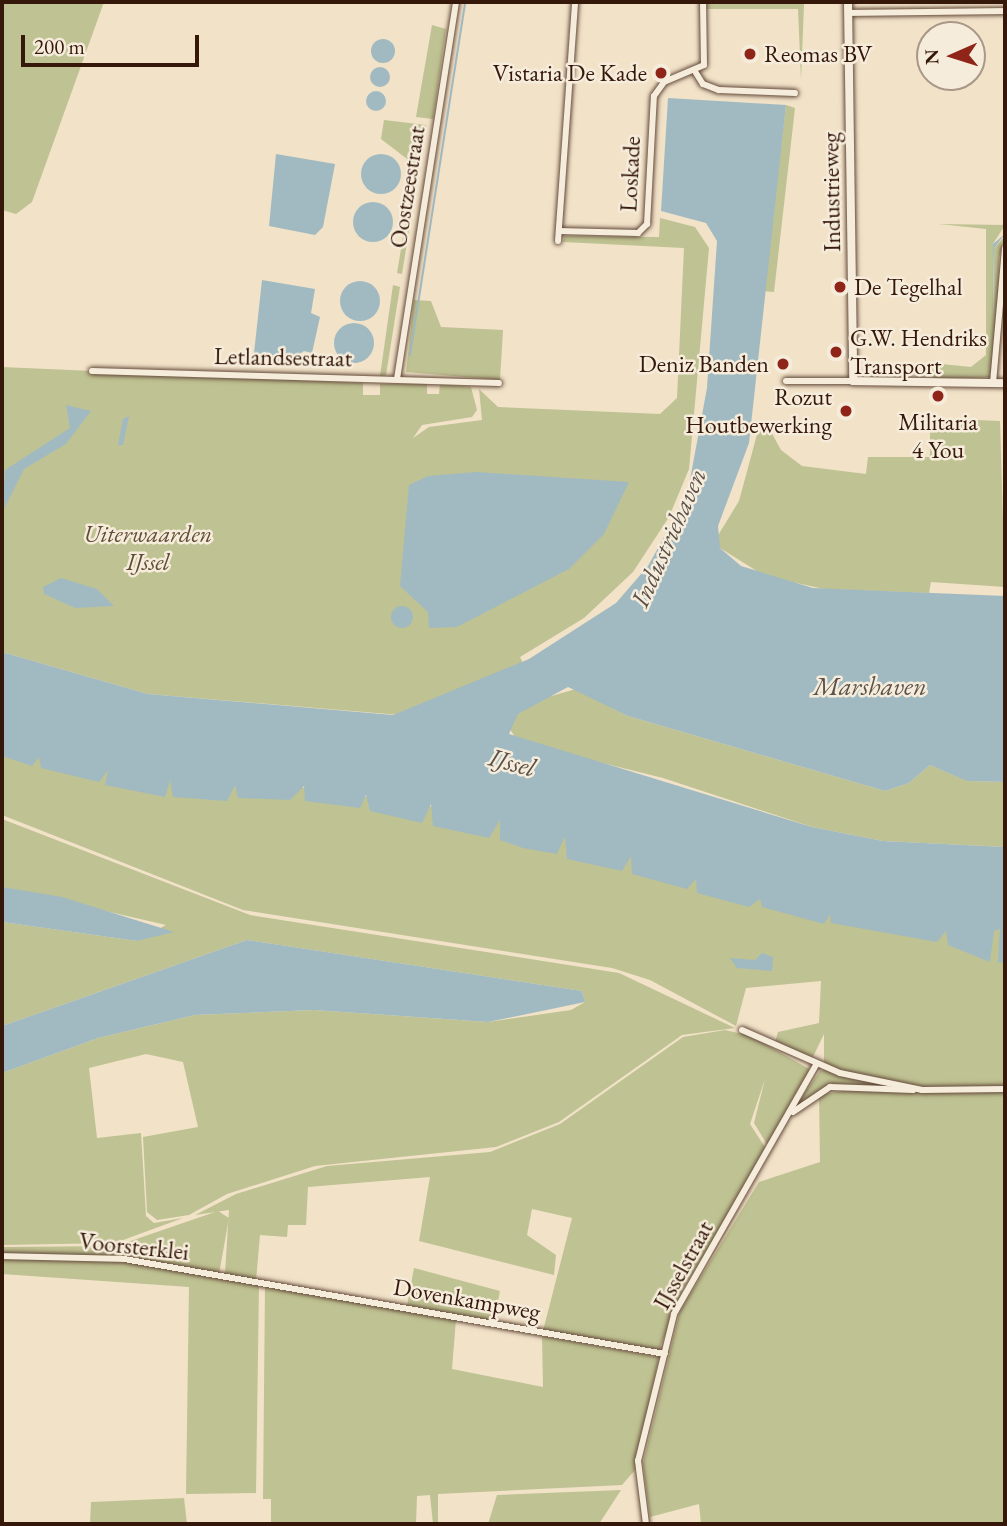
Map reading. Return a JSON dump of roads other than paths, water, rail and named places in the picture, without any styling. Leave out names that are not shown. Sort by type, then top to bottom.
[{"type":"street","name":"Oostzeestraat","points":[[397,379],[456,2]]},
{"type":"street","points":[[558,241],[575,2]]},
{"type":"street","name":"Loskade","points":[[559,231],[642,231],[654,96],[671,79],[696,73],[704,65],[703,2]]},
{"type":"street","name":"Industrieweg","points":[[848,2],[853,381]]},
{"type":"street","points":[[848,13],[1005,11]]},
{"type":"street","points":[[696,73],[703,84],[719,90],[795,93]]},
{"type":"street","points":[[993,383],[1005,248]]},
{"type":"street","name":"Letlandsestraat","points":[[92,371],[499,383]]},
{"type":"street","points":[[786,381],[1005,383]]},
{"type":"street","points":[[742,1030],[816,1065],[922,1090],[1005,1089]]},
{"type":"street","name":"IJsselstraat","points":[[646,1524],[638,1461],[677,1307],[816,1065]]},
{"type":"street","name":"IJsselstraat","points":[[787,1118],[830,1087],[922,1090]]},
{"type":"street","name":"Voorsterklei","points":[[2,1256],[107,1257],[262,1283]]},
{"type":"street","name":"Dovenkampweg","points":[[262,1283],[665,1354]]},
{"type":"water","points":[[383,39],[392,42],[395,51],[392,60],[383,63],[374,60],[371,51],[374,42]]},
{"type":"water","points":[[380,67],[387,70],[390,77],[387,84],[380,87],[373,84],[370,77],[373,70]]},
{"type":"water","points":[[376,91],[383,94],[386,101],[383,108],[376,111],[369,108],[366,101],[369,94]]},
{"type":"water","points":[[668,98],[786,105],[749,443],[718,526],[720,548],[741,566],[813,588],[1005,596],[1005,782],[967,781],[930,765],[909,783],[885,791],[628,716],[568,687],[518,714],[509,734],[812,827],[883,841],[1005,847],[1005,964],[998,962],[1000,929],[994,931],[990,962],[948,945],[946,931],[937,942],[831,923],[830,914],[824,924],[762,907],[760,899],[749,907],[697,893],[696,879],[687,889],[632,874],[631,856],[622,871],[567,859],[565,836],[557,854],[523,848],[500,840],[500,820],[489,838],[433,826],[431,804],[422,823],[370,811],[366,795],[360,808],[305,801],[304,786],[290,800],[238,798],[235,785],[227,801],[173,797],[170,780],[165,797],[105,785],[108,770],[99,782],[41,768],[39,757],[32,766],[2,756],[2,652],[148,694],[393,715],[529,659],[616,603],[648,566],[687,496],[707,388],[717,241],[706,223],[661,211]]},
{"type":"water","points":[[276,154],[335,164],[323,227],[315,235],[269,226]]},
{"type":"water","points":[[381,154],[389,155],[395,160],[400,166],[400,182],[395,188],[389,193],[381,194],[373,193],[367,188],[362,182],[361,174],[362,166],[367,160],[373,155]]},
{"type":"water","points":[[373,202],[381,203],[387,208],[392,214],[392,230],[387,236],[381,241],[373,242],[365,241],[359,236],[354,230],[353,222],[354,214],[359,208],[365,203]]},
{"type":"water","points":[[1005,234],[994,248],[992,325],[993,244]]},
{"type":"water","points":[[262,280],[315,289],[311,313],[320,317],[312,353],[304,351],[282,365],[254,353]]},
{"type":"water","points":[[360,281],[368,282],[374,287],[379,293],[379,309],[374,315],[368,320],[360,321],[352,320],[346,315],[341,309],[340,301],[341,293],[346,287],[352,282]]},
{"type":"water","points":[[354,323],[362,324],[368,329],[373,335],[373,351],[368,357],[362,362],[354,363],[346,362],[340,357],[335,351],[334,343],[335,335],[340,329],[346,324]]},
{"type":"water","points":[[66,405],[91,411],[66,444],[24,469],[2,513],[5,470],[70,428]]},
{"type":"water","points":[[129,416],[123,445],[118,445],[123,419]]},
{"type":"water","points":[[476,472],[629,482],[604,534],[569,569],[457,627],[429,628],[428,612],[400,586],[409,485],[428,476]]},
{"type":"water","points":[[61,578],[97,589],[114,606],[75,608],[44,594],[43,587]]},
{"type":"water","points":[[402,606],[410,609],[413,617],[410,625],[402,628],[394,625],[391,617],[394,609]]},
{"type":"water","points":[[2,887],[62,897],[174,932],[137,941],[2,922]]},
{"type":"water","points":[[247,940],[582,991],[585,1002],[488,1022],[314,1010],[195,1015],[98,1038],[2,1073],[2,1026]]},
{"type":"water","points":[[762,953],[773,957],[772,971],[737,968],[730,958],[755,960]]},
{"type":"waterway","points":[[410,355],[465,2]]},
{"type":"place","name":"Reomas BV","points":[[750,54]]},
{"type":"place","name":"Vistaria De Kade","points":[[661,73]]},
{"type":"place","name":"De Tegelhal","points":[[840,287]]},
{"type":"place","name":"G.W. Hendriks Transport","points":[[836,352]]},
{"type":"place","name":"Deniz Banden","points":[[783,364]]},
{"type":"place","name":"Militaria 4 You","points":[[938,396]]},
{"type":"place","name":"Rozut Houtbewerking","points":[[846,411]]},
{"type":"park label","name":"Uiterwaarden IJssel","points":[[148,548]]},
{"type":"water label","name":"Industriehaven","points":[[669,538]]},
{"type":"water label","name":"Marshaven","points":[[870,687]]},
{"type":"water label","name":"IJssel","points":[[512,763]]}]
